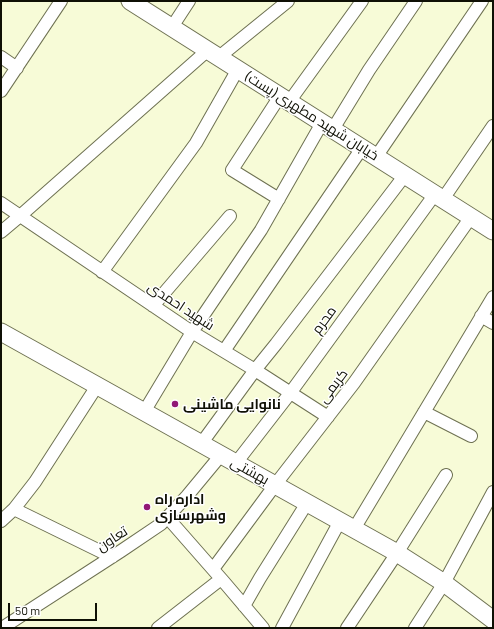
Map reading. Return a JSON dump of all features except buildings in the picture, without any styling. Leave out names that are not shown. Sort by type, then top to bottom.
[{"type":"street","points":[[1,91],[61,1]]},
{"type":"street","points":[[172,27],[189,1]]},
{"type":"street","points":[[1,232],[213,54],[288,1]]},
{"type":"street","points":[[279,199],[232,170],[284,99],[362,1]]},
{"type":"street","points":[[144,412],[192,332],[261,230],[279,199],[328,126],[369,70],[416,1]]},
{"type":"street","points":[[224,351],[369,152],[482,1]]},
{"type":"street","name":"خیابان شهید مطهری (پست)","points":[[137,3],[213,54],[493,231]]},
{"type":"street","points":[[1,57],[17,68]]},
{"type":"street","points":[[102,272],[196,143],[238,69]]},
{"type":"street","name":"محرم","points":[[236,463],[493,126]]},
{"type":"street","points":[[201,444],[255,370],[405,175]]},
{"type":"street","name":"شهید احمدی","points":[[1,203],[192,332],[291,392],[328,417]]},
{"type":"street","points":[[153,306],[230,216]]},
{"type":"street","name":"کریمی","points":[[213,569],[275,485],[354,383],[471,217]]},
{"type":"street","points":[[282,628],[347,525],[424,412],[493,297]]},
{"type":"street","points":[[481,316],[493,323]]},
{"type":"street","name":"بهشتی","points":[[1,332],[397,553],[444,582],[493,620]]},
{"type":"street","points":[[1,521],[14,508],[35,482],[97,386]]},
{"type":"street","points":[[424,412],[471,436]]},
{"type":"street","name":"تعاون","points":[[2,628],[20,623],[112,557],[162,524],[221,455]]},
{"type":"street","points":[[347,628],[397,553],[446,475]]},
{"type":"street","points":[[415,628],[444,582],[493,492]]},
{"type":"street","points":[[244,606],[307,503]]},
{"type":"street","points":[[14,508],[112,557]]},
{"type":"street","points":[[167,517],[244,606],[258,626]]},
{"type":"street","points":[[158,628],[221,579]]},
{"type":"place","name":"نانوایی ماشینی","points":[[175,404]]},
{"type":"place","name":"اداره راه وشهرسازی","points":[[147,507]]}]
